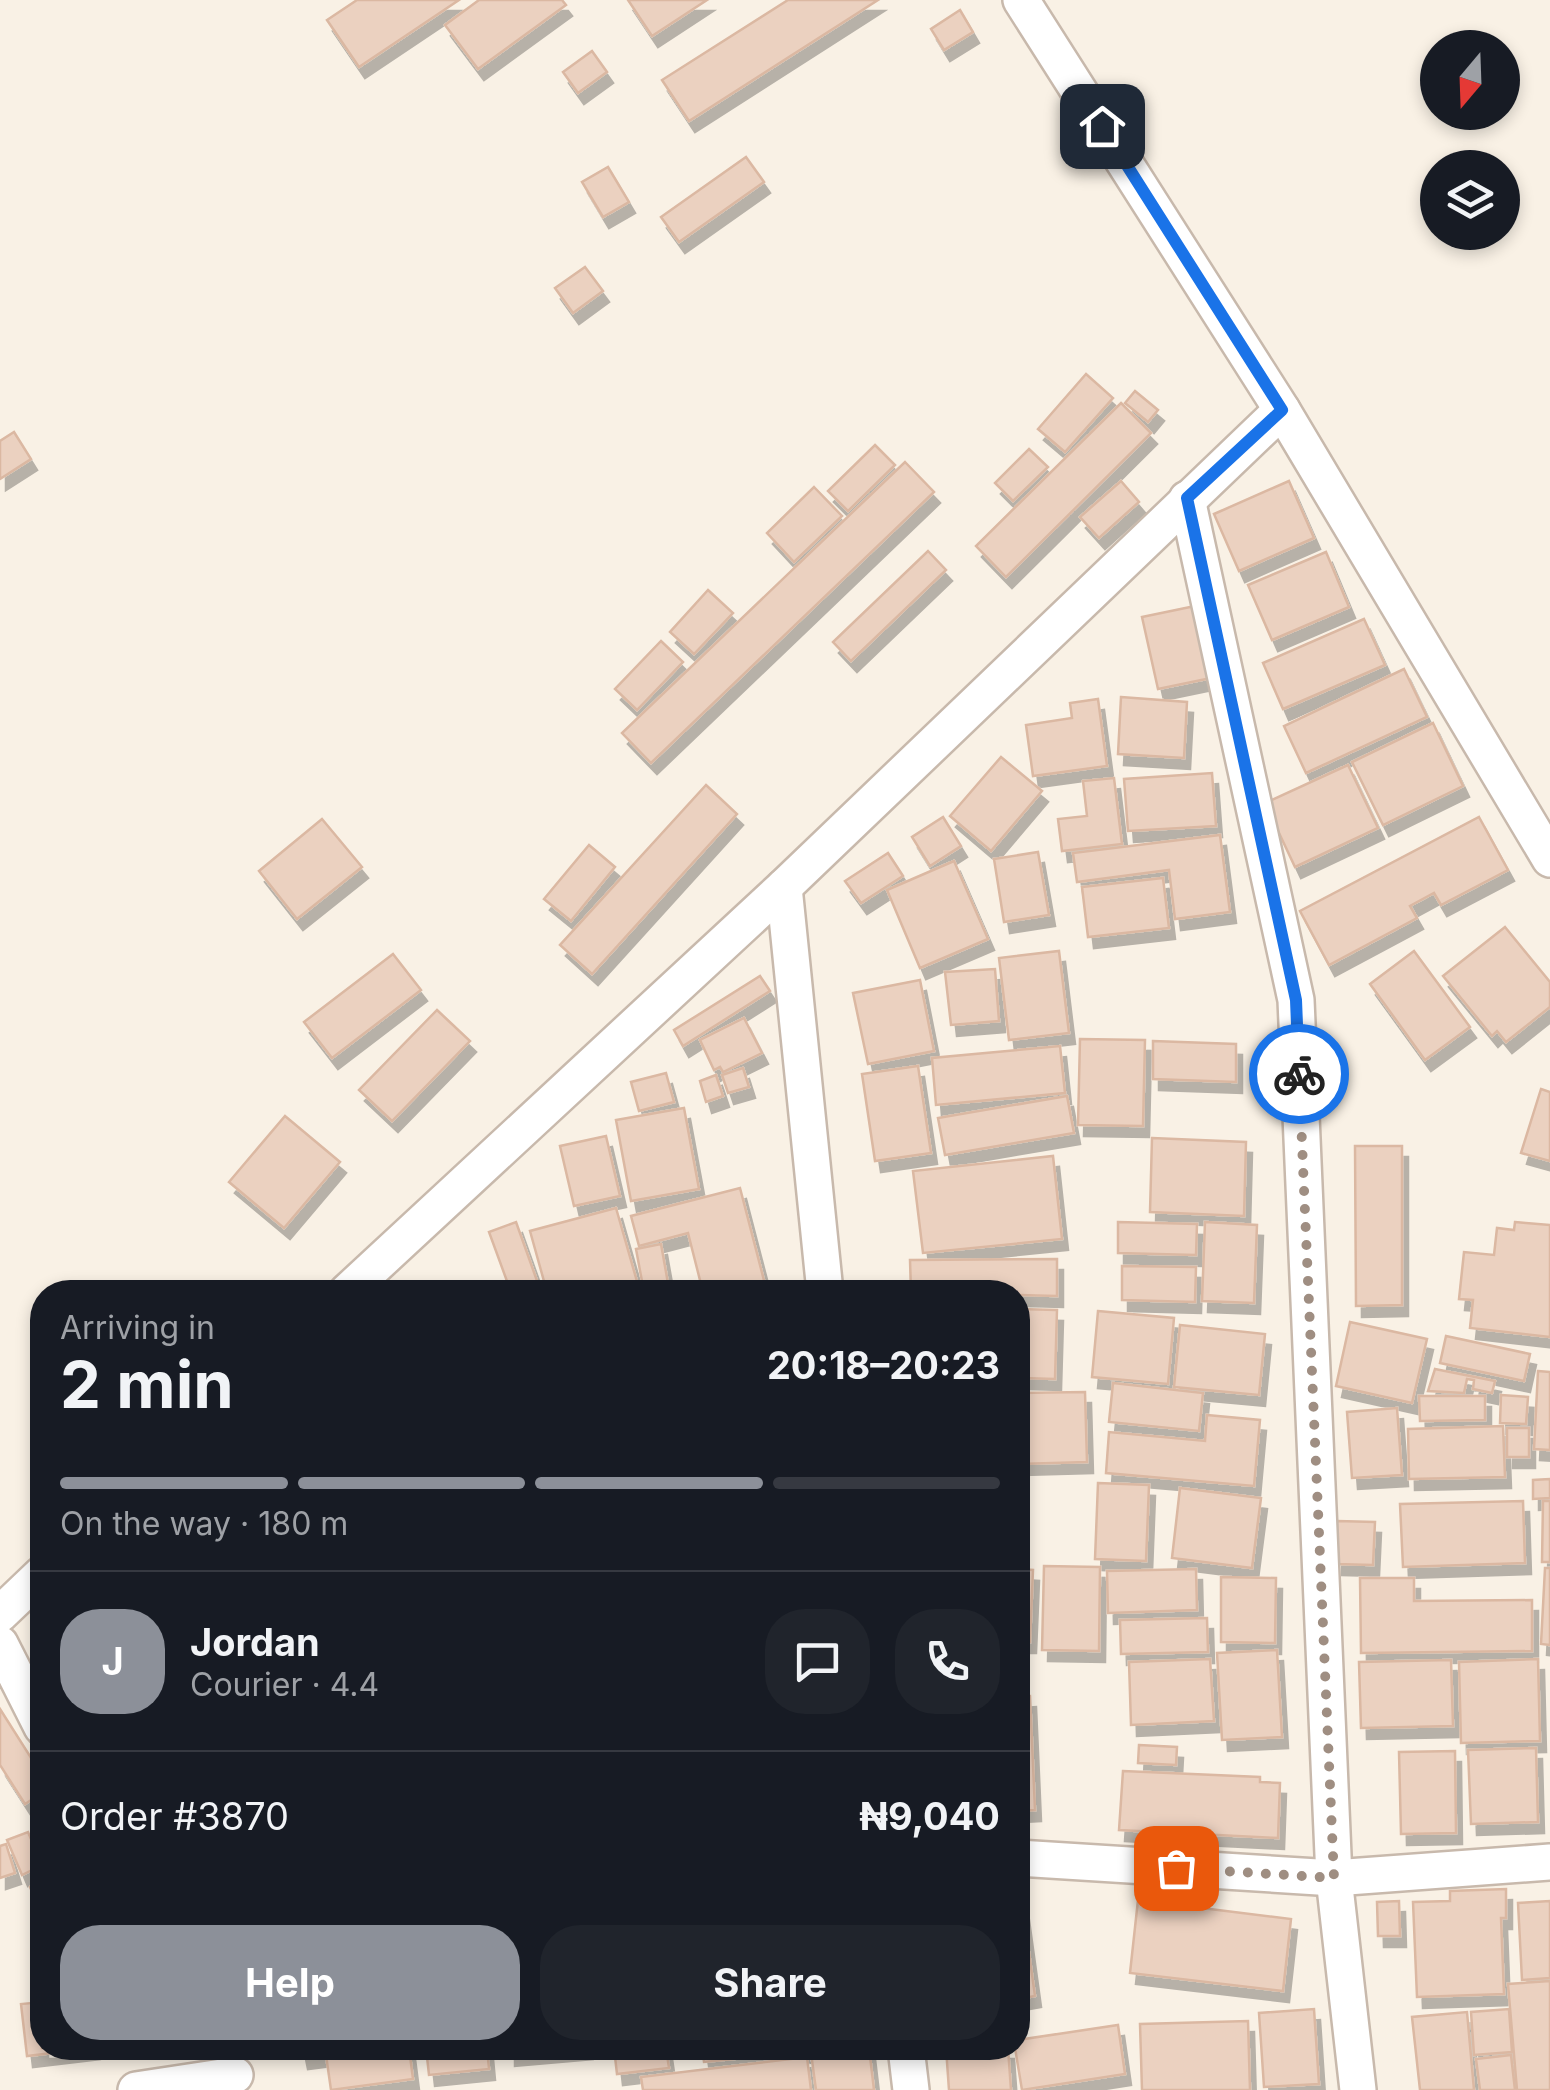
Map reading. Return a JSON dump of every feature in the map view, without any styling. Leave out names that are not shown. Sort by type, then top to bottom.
[{"type":"street","points":[[1021,0],[1282,410],[1550,858]]},
{"type":"street","points":[[359,1280],[784,887],[1282,410]]},
{"type":"street","points":[[1187,498],[1296,1000],[1334,1878],[1358,2090]]},
{"type":"street","points":[[784,887],[824,1280]]},
{"type":"street","points":[[0,1614],[30,1585]]},
{"type":"street","points":[[0,1644],[30,1703]]},
{"type":"street","points":[[1030,1859],[1334,1878],[1550,1862]]},
{"type":"street","points":[[907,2060],[911,2090]]},
{"type":"street","points":[[136,2090],[232,2071]]},
{"type":"building","points":[[357,0],[459,0],[359,67],[327,20]]},
{"type":"building","points":[[479,0],[562,0],[566,5],[478,69],[445,25]]},
{"type":"building","points":[[628,0],[707,0],[652,36]]},
{"type":"building","points":[[788,0],[878,0],[689,121],[662,80]]},
{"type":"building","points":[[960,10],[973,32],[944,50],[931,29]]},
{"type":"building","points":[[592,51],[607,72],[578,93],[563,72]]},
{"type":"building","points":[[746,157],[764,182],[679,242],[661,217]]},
{"type":"building","points":[[608,167],[629,202],[603,217],[582,182]]},
{"type":"building","points":[[585,267],[603,291],[573,313],[555,288]]},
{"type":"building","points":[[1086,374],[1113,398],[1065,452],[1038,429]]},
{"type":"building","points":[[1135,391],[1158,410],[1148,422],[1125,403]]},
{"type":"building","points":[[1121,403],[1151,433],[1006,577],[976,546]]},
{"type":"building","points":[[14,432],[31,459],[0,479],[0,441]]},
{"type":"building","points":[[875,445],[895,465],[848,511],[828,491]]},
{"type":"building","points":[[1029,449],[1048,467],[1013,501],[995,483]]},
{"type":"building","points":[[905,462],[934,492],[651,763],[622,733]]},
{"type":"building","points":[[1121,481],[1139,502],[1099,538],[1080,517]]},
{"type":"building","points":[[1289,481],[1314,538],[1239,571],[1214,514]]},
{"type":"building","points":[[814,487],[842,516],[794,562],[767,533]]},
{"type":"building","points":[[928,551],[946,570],[851,661],[833,642]]},
{"type":"building","points":[[1326,552],[1349,607],[1272,640],[1248,585]]},
{"type":"building","points":[[708,590],[733,613],[694,654],[670,632]]},
{"type":"building","points":[[1195,606],[1211,678],[1158,689],[1142,617]]},
{"type":"building","points":[[1364,619],[1385,665],[1283,709],[1263,663]]},
{"type":"building","points":[[661,641],[683,662],[637,710],[615,689]]},
{"type":"building","points":[[1404,669],[1427,717],[1306,773],[1284,726]]},
{"type":"building","points":[[1121,697],[1187,702],[1184,758],[1118,754]]},
{"type":"building","points":[[1098,699],[1107,766],[1033,776],[1026,725],[1072,718],[1070,703]]},
{"type":"building","points":[[1433,723],[1463,786],[1383,825],[1352,762]]},
{"type":"building","points":[[1001,757],[1042,791],[991,851],[950,816]]},
{"type":"building","points":[[1348,765],[1378,828],[1295,867],[1265,803]]},
{"type":"building","points":[[1212,773],[1216,826],[1128,831],[1124,779]]},
{"type":"building","points":[[1114,778],[1122,844],[1062,851],[1058,819],[1087,816],[1083,781]]},
{"type":"building","points":[[706,785],[737,814],[592,974],[560,945]]},
{"type":"building","points":[[943,817],[961,846],[930,866],[912,837]]},
{"type":"building","points":[[1479,817],[1508,870],[1441,905],[1434,893],[1410,906],[1417,918],[1329,965],[1300,911]]},
{"type":"building","points":[[322,819],[362,867],[297,919],[259,871]]},
{"type":"building","points":[[1220,835],[1230,912],[1175,919],[1169,870],[1077,882],[1073,853]]},
{"type":"building","points":[[589,845],[615,867],[571,921],[544,899]]},
{"type":"building","points":[[1038,852],[1049,915],[1004,922],[994,859]]},
{"type":"building","points":[[888,853],[903,876],[861,903],[845,881]]},
{"type":"building","points":[[954,861],[988,939],[920,968],[887,890]]},
{"type":"building","points":[[1163,878],[1169,928],[1088,937],[1082,887]]},
{"type":"building","points":[[1505,927],[1550,982],[1550,1007],[1506,1042],[1497,1031],[1492,1036],[1443,976]]},
{"type":"building","points":[[1059,951],[1069,1033],[1009,1040],[999,958]]},
{"type":"building","points":[[1414,951],[1470,1027],[1425,1060],[1370,984]]},
{"type":"building","points":[[393,954],[421,990],[332,1058],[304,1022]]},
{"type":"building","points":[[995,969],[999,1021],[951,1025],[945,972]]},
{"type":"building","points":[[760,976],[770,991],[683,1046],[674,1030]]},
{"type":"building","points":[[920,980],[934,1051],[868,1064],[853,993]]},
{"type":"building","points":[[437,1010],[470,1041],[392,1121],[359,1090]]},
{"type":"building","points":[[744,1018],[762,1053],[723,1072],[720,1067],[714,1070],[700,1040]]},
{"type":"building","points":[[1080,1039],[1145,1040],[1143,1126],[1078,1125]]},
{"type":"building","points":[[1153,1041],[1236,1044],[1236,1082],[1153,1079]]},
{"type":"building","points":[[1060,1046],[1065,1093],[936,1105],[932,1058]]},
{"type":"building","points":[[918,1066],[931,1153],[875,1161],[862,1074]]},
{"type":"building","points":[[743,1068],[749,1087],[728,1093],[722,1075]]},
{"type":"building","points":[[666,1073],[674,1102],[639,1111],[631,1082]]},
{"type":"building","points":[[716,1075],[723,1096],[706,1102],[700,1081]]},
{"type":"building","points":[[1541,1089],[1550,1092],[1550,1161],[1521,1153]]},
{"type":"building","points":[[1067,1096],[1074,1133],[945,1155],[938,1118]]},
{"type":"building","points":[[684,1108],[699,1189],[631,1201],[616,1120]]},
{"type":"building","points":[[285,1116],[340,1162],[284,1228],[229,1182]]},
{"type":"building","points":[[606,1136],[620,1196],[574,1206],[560,1146]]},
{"type":"building","points":[[1152,1138],[1246,1142],[1244,1216],[1150,1212]]},
{"type":"building","points":[[1355,1146],[1402,1146],[1402,1305],[1356,1306]]},
{"type":"building","points":[[1053,1156],[1062,1239],[923,1253],[913,1171]]},
{"type":"building","points":[[740,1188],[764,1280],[700,1280],[688,1233],[639,1246],[631,1216]]},
{"type":"building","points":[[616,1208],[637,1280],[544,1280],[530,1231]]},
{"type":"building","points":[[516,1222],[537,1280],[507,1280],[489,1232]]},
{"type":"building","points":[[1118,1222],[1197,1224],[1196,1255],[1118,1253]]},
{"type":"building","points":[[1205,1222],[1257,1225],[1254,1303],[1202,1301]]},
{"type":"building","points":[[1515,1222],[1550,1225],[1550,1337],[1470,1328],[1473,1300],[1459,1299],[1464,1252],[1494,1255],[1497,1228],[1514,1230]]},
{"type":"building","points":[[661,1244],[667,1280],[642,1280],[636,1249]]},
{"type":"building","points":[[1057,1259],[1057,1296],[1030,1295],[1030,1280],[911,1280],[910,1260]]},
{"type":"building","points":[[1122,1266],[1196,1267],[1195,1302],[1122,1300]]},
{"type":"building","points":[[1030,1309],[1057,1310],[1055,1379],[1030,1378]]},
{"type":"building","points":[[1098,1311],[1174,1318],[1168,1384],[1092,1377]]},
{"type":"building","points":[[1350,1322],[1427,1339],[1412,1403],[1336,1386]]},
{"type":"building","points":[[1180,1325],[1265,1334],[1259,1395],[1174,1387]]},
{"type":"building","points":[[1446,1336],[1530,1354],[1524,1381],[1440,1363]]},
{"type":"building","points":[[1435,1369],[1495,1381],[1492,1393],[1473,1389],[1474,1380],[1467,1379],[1464,1393],[1428,1391]]},
{"type":"building","points":[[1538,1371],[1550,1372],[1550,1450],[1534,1449]]},
{"type":"building","points":[[1113,1383],[1203,1393],[1199,1431],[1109,1422]]},
{"type":"building","points":[[1085,1392],[1087,1462],[1030,1464],[1030,1393]]},
{"type":"building","points":[[1501,1395],[1528,1397],[1526,1424],[1500,1423]]},
{"type":"building","points":[[1419,1396],[1485,1396],[1485,1420],[1420,1421]]},
{"type":"building","points":[[1397,1408],[1402,1475],[1352,1478],[1347,1412]]},
{"type":"building","points":[[1207,1415],[1260,1420],[1254,1486],[1106,1473],[1109,1432],[1205,1441]]},
{"type":"building","points":[[1503,1426],[1505,1477],[1409,1479],[1408,1429]]},
{"type":"building","points":[[1507,1428],[1529,1428],[1529,1457],[1507,1457]]},
{"type":"building","points":[[1550,1479],[1550,1498],[1533,1499],[1533,1480]]},
{"type":"building","points":[[1098,1483],[1149,1485],[1146,1561],[1095,1559]]},
{"type":"building","points":[[1180,1488],[1261,1498],[1252,1568],[1172,1558]]},
{"type":"building","points":[[1523,1501],[1525,1563],[1403,1567],[1400,1504]]},
{"type":"building","points":[[1543,1501],[1550,1501],[1550,1562],[1542,1562]]},
{"type":"building","points":[[1337,1521],[1375,1522],[1373,1565],[1336,1564]]},
{"type":"building","points":[[1044,1566],[1100,1567],[1099,1651],[1042,1650]]},
{"type":"building","points":[[1545,1568],[1550,1568],[1550,1645],[1541,1644]]},
{"type":"building","points":[[1196,1569],[1197,1610],[1108,1613],[1107,1571]]},
{"type":"building","points":[[1030,1570],[1033,1570],[1030,1642]]},
{"type":"building","points":[[1221,1577],[1276,1578],[1275,1643],[1221,1642]]},
{"type":"building","points":[[1360,1578],[1414,1578],[1414,1601],[1532,1600],[1532,1651],[1361,1653]]},
{"type":"building","points":[[1207,1618],[1208,1652],[1121,1654],[1120,1620]]},
{"type":"building","points":[[1277,1650],[1282,1737],[1222,1740],[1217,1653]]},
{"type":"building","points":[[1210,1659],[1214,1721],[1131,1725],[1129,1662]]},
{"type":"building","points":[[1538,1659],[1540,1741],[1461,1743],[1459,1662]]},
{"type":"building","points":[[1451,1660],[1453,1726],[1361,1728],[1359,1662]]},
{"type":"building","points":[[1030,1696],[1035,1810],[1030,1810]]},
{"type":"building","points":[[0,1709],[30,1756],[30,1801],[25,1804],[0,1765]]},
{"type":"building","points":[[1139,1745],[1177,1747],[1176,1765],[1138,1763]]},
{"type":"building","points":[[1536,1748],[1538,1822],[1471,1824],[1468,1750]]},
{"type":"building","points":[[1455,1751],[1456,1833],[1401,1834],[1399,1752]]},
{"type":"building","points":[[1123,1771],[1260,1777],[1260,1782],[1280,1783],[1278,1838],[1119,1830]]},
{"type":"building","points":[[28,1832],[30,1871],[22,1875],[7,1840]]},
{"type":"building","points":[[6,1844],[15,1873],[0,1878],[0,1846]]},
{"type":"building","points":[[1506,1889],[1506,1918],[1501,1918],[1504,1994],[1417,1997],[1413,1902],[1450,1901],[1450,1891]]},
{"type":"building","points":[[1138,1900],[1291,1919],[1283,1991],[1130,1973]]},
{"type":"building","points":[[1399,1901],[1400,1936],[1378,1936],[1377,1902]]},
{"type":"building","points":[[1550,1901],[1550,1978],[1522,1980],[1518,1903]]},
{"type":"building","points":[[1030,1960],[1035,1996],[1030,1997]]},
{"type":"building","points":[[1550,1981],[1550,2090],[1517,2090],[1508,1984]]},
{"type":"building","points":[[30,2003],[30,2056],[27,2056],[21,2004]]},
{"type":"building","points":[[1314,2009],[1319,2084],[1264,2087],[1259,2013]]},
{"type":"building","points":[[1509,2009],[1512,2052],[1474,2055],[1471,2012]]},
{"type":"building","points":[[1467,2012],[1474,2090],[1420,2090],[1412,2017]]},
{"type":"building","points":[[1248,2021],[1250,2090],[1142,2090],[1140,2024]]},
{"type":"building","points":[[1118,2025],[1125,2074],[1022,2090],[1017,2060],[1030,2060],[1030,2038]]},
{"type":"building","points":[[1511,2055],[1515,2090],[1480,2090],[1476,2059]]},
{"type":"building","points":[[327,2060],[411,2060],[413,2079],[331,2090]]},
{"type":"building","points":[[427,2060],[488,2060],[489,2069],[429,2075]]},
{"type":"building","points":[[615,2060],[668,2060],[669,2068],[617,2074]]},
{"type":"building","points":[[807,2060],[811,2090],[643,2090],[641,2077]]},
{"type":"building","points":[[812,2060],[870,2060],[874,2090],[816,2090]]},
{"type":"building","points":[[947,2060],[1009,2060],[1011,2090],[949,2090]]},
{"type":"way so far","points":[[1176,1868],[1334,1878],[1299,1074]]},
{"type":"route","points":[[1102,126],[1282,410],[1187,498],[1296,1000],[1299,1074]]}]
